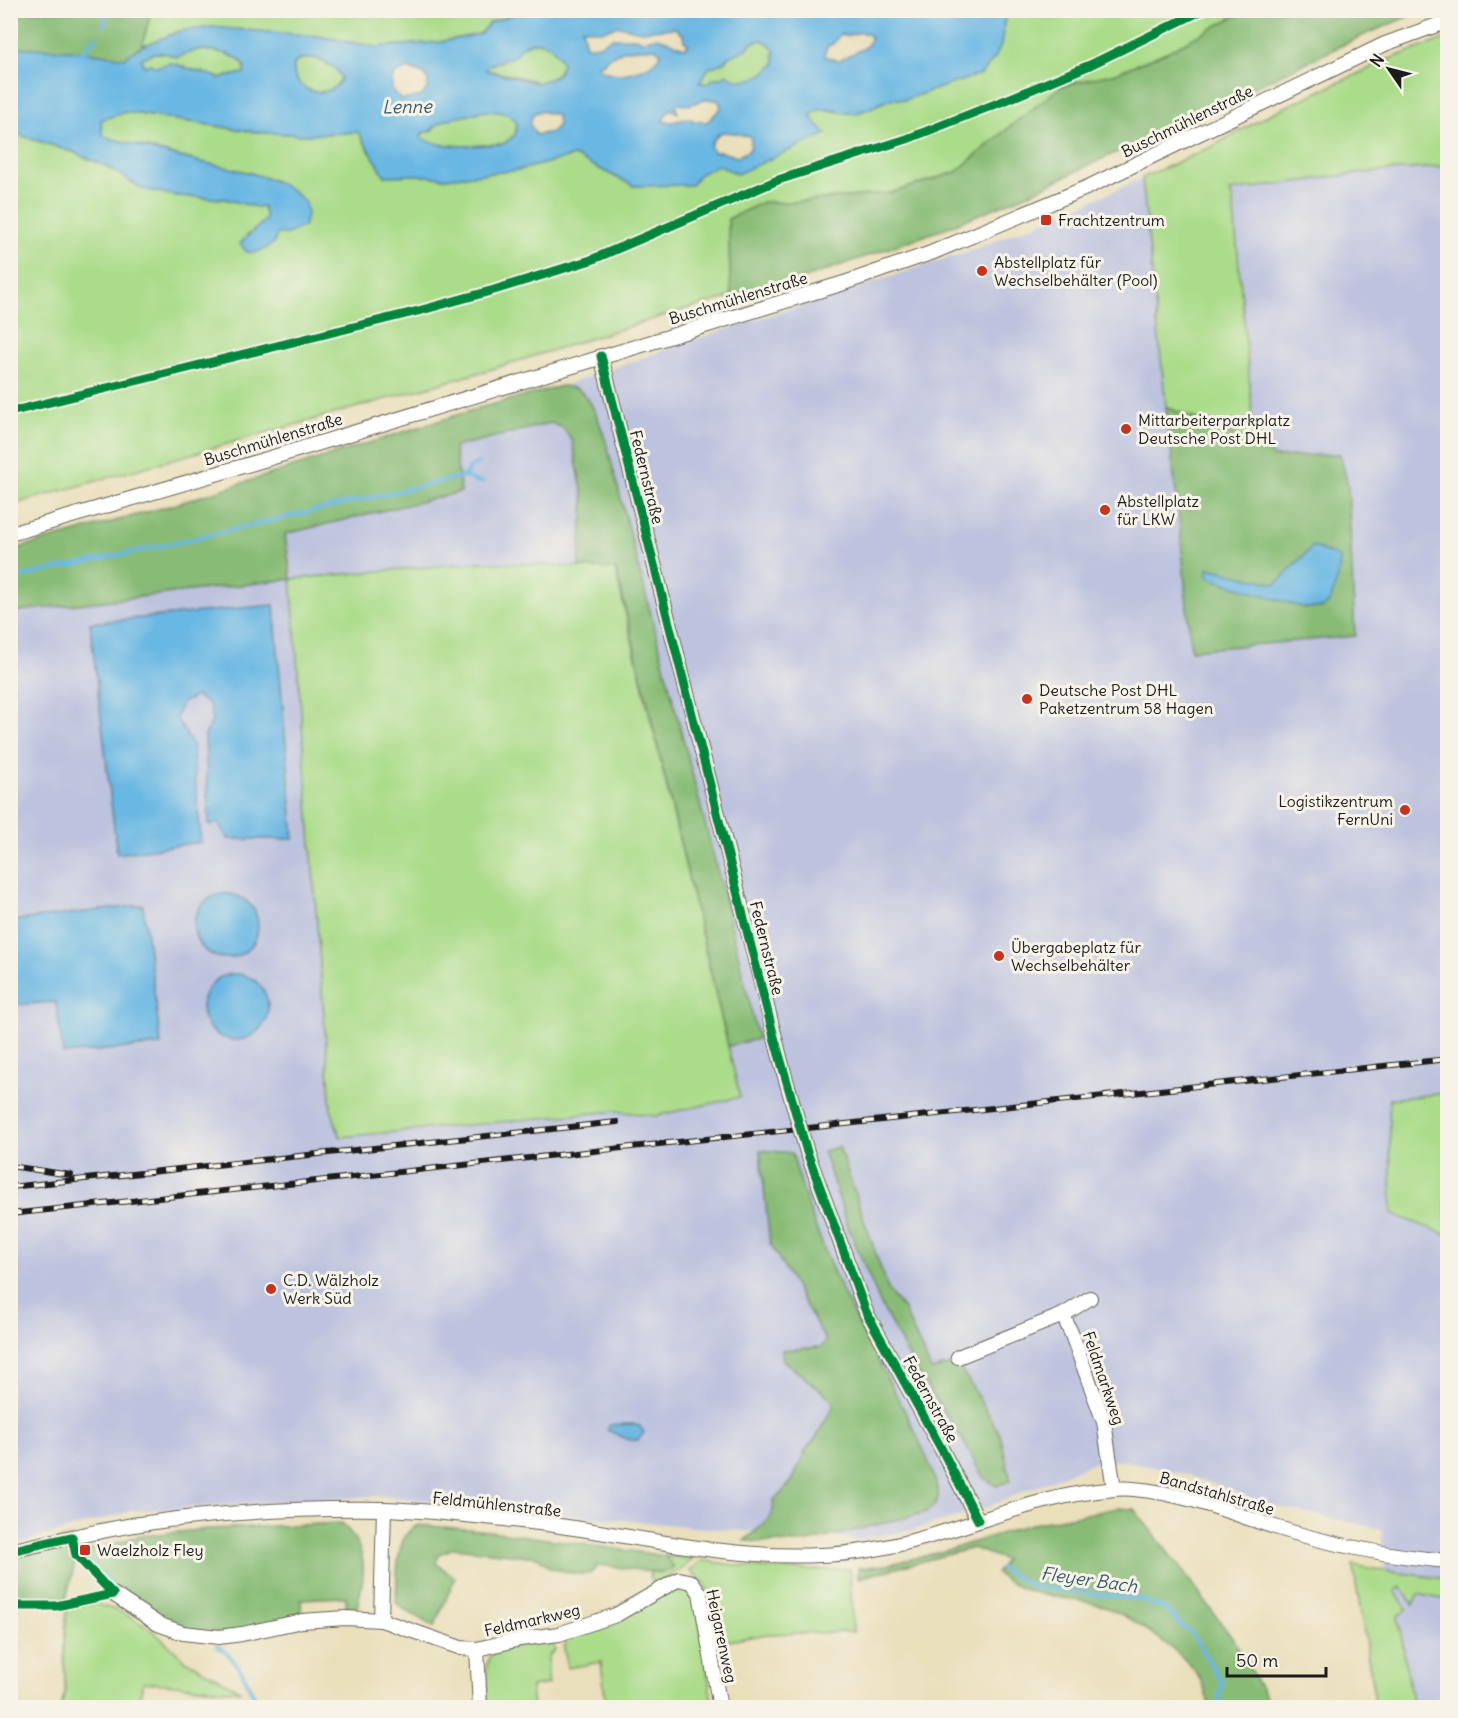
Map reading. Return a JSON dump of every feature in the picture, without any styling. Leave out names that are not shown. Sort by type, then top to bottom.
[{"type":"street","name":"Buschmühlenstraße","points":[[10,534],[267,459],[822,290],[931,253],[1086,188],[1385,44],[1448,21]]},
{"type":"street","name":"Federnstraße","points":[[601,356],[784,1073],[807,1152],[866,1312],[978,1520]]},
{"type":"street","points":[[957,1357],[1063,1315],[1090,1298]]},
{"type":"street","name":"Feldmarkweg","points":[[1063,1315],[1104,1422],[1114,1489]]},
{"type":"street","name":"Bandstahlstraße","points":[[978,1520],[1062,1496],[1131,1488],[1210,1505],[1313,1538],[1363,1549],[1448,1562]]},
{"type":"street","name":"Feldmühlenstraße","points":[[10,1551],[141,1524],[282,1511],[384,1509],[523,1521],[708,1549],[770,1555],[816,1556],[869,1550],[929,1536],[978,1520]]},
{"type":"street","points":[[381,1620],[384,1509]]},
{"type":"street","name":"Feldmarkweg","points":[[113,1594],[158,1624],[183,1633],[219,1637],[302,1621],[345,1618],[381,1620],[461,1648],[477,1649],[520,1639],[559,1634],[616,1615],[668,1584],[683,1579]]},
{"type":"street","name":"Heigarenweg","points":[[683,1579],[692,1582],[700,1593],[720,1707]]},
{"type":"street","points":[[477,1649],[480,1707]]},
{"type":"shaded area","points":[[1447,38],[1447,1707],[1407,1707],[1385,1571],[1381,1529],[1270,1505],[1188,1475],[1122,1460],[1096,1462],[978,1511],[912,1530],[860,1539],[703,1528],[381,1496],[131,1511],[11,1546],[11,550],[176,504],[479,408],[562,386],[702,337],[975,249],[1071,210],[1213,146],[1270,114],[1392,58]]},
{"type":"green space","points":[[1246,10],[1421,11],[1364,35],[1022,197],[935,232],[799,280],[731,297],[728,219],[763,202],[794,202],[891,193],[956,172],[1062,86],[1116,73],[1169,51]]},
{"type":"green space","points":[[11,11],[151,11],[142,46],[124,58],[82,51],[11,47]]},
{"type":"green space","points":[[151,11],[526,11],[489,23],[480,34],[439,42],[376,47],[318,36],[142,46]]},
{"type":"green space","points":[[1006,11],[1246,11],[1169,51],[1116,73],[1062,86],[956,172],[891,193],[794,202],[763,202],[728,219],[731,297],[492,369],[11,505],[11,134],[73,152],[106,166],[143,189],[178,196],[225,199],[256,207],[263,206],[266,218],[259,228],[246,236],[266,249],[276,181],[102,136],[101,120],[126,112],[255,132],[305,135],[358,132],[385,176],[417,175],[445,178],[518,170],[574,156],[634,186],[700,174],[718,165],[826,134],[810,116],[816,112],[827,110],[845,113],[858,112],[912,89],[1001,45]]},
{"type":"green space","points":[[1447,38],[1447,166],[1361,173],[1230,191],[1233,201],[1255,443],[1166,407],[1142,178],[1213,146],[1270,114],[1392,58]]},
{"type":"green space","points":[[765,41],[774,49],[776,58],[766,73],[747,80],[735,81],[721,78],[698,83],[709,68],[724,62],[728,57],[747,49],[751,43]]},
{"type":"green space","points":[[534,42],[548,45],[560,58],[562,63],[553,77],[537,83],[533,80],[486,70],[501,58]]},
{"type":"green space","points":[[197,50],[232,56],[238,59],[246,69],[244,73],[220,78],[171,63],[155,67],[144,66],[141,58],[154,53],[177,57]]},
{"type":"green space","points":[[315,58],[337,69],[341,78],[330,90],[322,92],[305,88],[295,75],[294,64],[300,59]]},
{"type":"green space","points":[[481,111],[511,116],[517,124],[515,135],[503,144],[473,146],[438,144],[421,137],[422,133],[431,131],[441,122]]},
{"type":"green space","points":[[562,386],[576,389],[587,399],[596,415],[608,449],[727,908],[758,1039],[728,1046],[616,569],[579,567],[584,500],[572,440],[563,428],[551,423],[454,447],[461,492],[285,534],[291,579],[11,612],[11,550],[176,504],[479,408]]},
{"type":"green space","points":[[1166,407],[1255,443],[1274,457],[1340,454],[1348,486],[1355,636],[1191,650]]},
{"type":"green space","points":[[481,562],[615,569],[740,1097],[655,1116],[616,1111],[340,1137],[331,1109],[291,579]]},
{"type":"green space","points":[[1447,1093],[1447,1235],[1392,1214],[1389,1099]]},
{"type":"green space","points":[[839,1147],[889,1292],[903,1308],[931,1370],[958,1363],[1000,1434],[1011,1481],[996,1486],[983,1477],[962,1439],[916,1370],[881,1305],[849,1229],[823,1151]]},
{"type":"green space","points":[[760,1150],[792,1153],[805,1197],[839,1285],[912,1426],[933,1472],[938,1499],[933,1507],[924,1513],[808,1542],[744,1541],[769,1518],[774,1506],[773,1500],[792,1481],[807,1448],[815,1439],[834,1405],[830,1398],[783,1360],[782,1350],[821,1347],[826,1341],[770,1243]]},
{"type":"green space","points":[[1118,1508],[1134,1509],[1178,1565],[1235,1642],[1271,1707],[1210,1707],[1194,1670],[1171,1647],[1156,1636],[1125,1617],[1099,1605],[1019,1588],[996,1573],[1005,1560],[973,1548],[858,1578],[858,1568],[887,1565],[952,1549],[1027,1525]]},
{"type":"green space","points":[[342,1523],[357,1544],[363,1563],[357,1608],[346,1608],[346,1597],[301,1599],[302,1621],[242,1634],[183,1633],[113,1594],[77,1555],[66,1599],[11,1602],[10,1551],[72,1537],[77,1554],[140,1536],[208,1529]]},
{"type":"green space","points":[[418,1525],[491,1531],[665,1556],[674,1567],[663,1573],[599,1565],[590,1574],[577,1574],[550,1568],[538,1557],[454,1548],[439,1554],[436,1563],[455,1578],[434,1627],[396,1602],[398,1559],[401,1548],[404,1538]]},
{"type":"green space","points":[[665,1556],[693,1559],[682,1569],[654,1586],[649,1572],[663,1573],[673,1566]]},
{"type":"green space","points":[[702,1560],[776,1569],[850,1569],[853,1632],[767,1634],[717,1643],[711,1600],[705,1583],[690,1571]]},
{"type":"green space","points":[[1353,1565],[1447,1579],[1447,1600],[1418,1594],[1413,1604],[1400,1587],[1395,1591],[1407,1610],[1398,1616],[1413,1707],[1376,1707]]},
{"type":"green space","points":[[679,1585],[688,1588],[695,1597],[713,1707],[606,1707],[601,1662],[568,1668],[564,1650],[566,1638]]},
{"type":"green space","points":[[97,1604],[121,1612],[152,1630],[185,1660],[241,1691],[143,1682],[138,1707],[61,1707],[65,1690],[64,1646],[67,1607]]},
{"type":"green space","points":[[547,1642],[552,1644],[555,1650],[548,1657],[548,1684],[531,1687],[533,1707],[488,1707],[486,1671],[488,1660],[493,1654],[500,1649]]},
{"type":"water","name":"Lenne","points":[[526,10],[913,10],[920,13],[932,10],[1006,11],[1001,45],[995,58],[981,74],[904,100],[884,101],[861,112],[820,110],[810,116],[826,134],[737,174],[718,165],[700,174],[691,185],[634,186],[574,156],[519,170],[445,178],[417,175],[385,176],[358,132],[305,135],[255,132],[126,112],[101,120],[103,136],[251,173],[293,191],[306,206],[304,226],[287,234],[277,234],[274,243],[258,252],[247,252],[240,244],[266,219],[263,206],[256,207],[225,199],[178,196],[143,189],[106,166],[73,152],[11,134],[11,47],[82,51],[124,58],[142,46],[180,31],[212,27],[318,36],[376,47],[439,42],[480,34],[489,23]],"holes":[[[619,26],[642,31],[675,28],[689,45],[684,48],[658,37],[642,41],[636,38],[612,38],[600,45],[586,46],[582,28],[600,31]],[[861,32],[868,34],[871,39],[861,50],[839,61],[825,56],[826,48],[834,43],[840,34],[846,36]],[[765,41],[774,49],[775,64],[752,79],[740,80],[726,74],[722,78],[713,78],[709,83],[699,83],[709,68],[747,49],[751,43]],[[540,42],[552,48],[562,63],[559,73],[537,83],[486,70],[490,65],[515,56],[520,48]],[[655,48],[661,53],[652,64],[629,73],[613,74],[598,68],[597,66],[604,63],[607,58],[625,50]],[[197,50],[219,52],[241,61],[244,73],[220,78],[171,63],[155,67],[151,64],[144,66],[141,59],[154,53],[177,57]],[[315,58],[331,65],[341,78],[337,85],[322,92],[305,88],[295,74],[294,64],[300,59]],[[408,68],[425,75],[428,80],[428,87],[422,96],[403,100],[395,94],[392,86],[393,74]],[[708,99],[719,101],[721,108],[707,122],[693,121],[690,118],[663,122],[671,109],[678,113],[675,105],[687,105]],[[481,111],[507,114],[517,124],[515,135],[503,144],[450,145],[439,144],[421,137],[422,133],[431,131],[447,120]],[[540,111],[557,115],[558,125],[552,132],[536,135],[530,124],[533,114]],[[723,132],[751,137],[750,150],[737,157],[714,152],[710,146]]]},
{"type":"water","points":[[1313,546],[1340,558],[1338,577],[1330,602],[1322,608],[1305,608],[1208,578],[1208,568],[1276,584]]},
{"type":"water","points":[[274,605],[294,839],[228,839],[218,823],[209,825],[205,736],[212,721],[210,705],[196,696],[182,703],[176,718],[192,744],[201,842],[117,854],[90,623]]},
{"type":"water","points":[[220,894],[232,894],[249,903],[256,914],[258,926],[256,938],[249,949],[232,958],[220,958],[208,953],[199,944],[194,932],[194,920],[199,908],[208,899]]},
{"type":"water","points":[[143,905],[161,1045],[63,1054],[56,1002],[11,1005],[11,921]]},
{"type":"water","points":[[235,974],[248,977],[258,984],[265,994],[268,1007],[265,1020],[258,1030],[248,1037],[235,1040],[222,1037],[212,1030],[205,1020],[202,1007],[205,994],[212,984],[222,977]]},
{"type":"water","points":[[610,1425],[639,1426],[644,1432],[638,1440],[629,1440],[607,1430]]},
{"type":"waterway","points":[[103,25],[109,10]]},
{"type":"waterway","points":[[81,54],[96,37]]},
{"type":"waterway","points":[[10,579],[464,476],[478,462]]},
{"type":"waterway","points":[[464,476],[482,482]]},
{"type":"waterway","points":[[90,1562],[96,1571],[110,1582]]},
{"type":"waterway","name":"Fleyer Bach","points":[[1000,1568],[1034,1587],[1139,1599],[1164,1608],[1184,1628],[1189,1630],[1222,1682],[1219,1697],[1222,1708]]},
{"type":"waterway","points":[[217,1646],[225,1651],[237,1665],[259,1708]]},
{"type":"railway","points":[[10,1214],[1448,1059]]},
{"type":"railway","points":[[10,1187],[617,1122]]},
{"type":"railway","points":[[10,1166],[71,1175]]},
{"type":"cycle path","points":[[10,412],[422,310],[591,260],[778,180],[907,139],[1011,98],[1090,65],[1203,10]]},
{"type":"cycle path","points":[[601,356],[774,1037],[807,1152],[866,1312],[978,1520]]},
{"type":"cycle path","points":[[10,1551],[72,1537],[76,1555],[113,1594]]},
{"type":"cycle path","points":[[10,1606],[56,1606],[113,1594]]},
{"type":"place","name":"Frachtzentrum","points":[[1046,220]]},
{"type":"place","name":"Abstellplatz für Wechselbehälter (Pool)","points":[[982,271]]},
{"type":"place","name":"Mittarbeiterparkplatz Deutsche Post DHL","points":[[1126,429]]},
{"type":"place","name":"Abstellplatz für LKW","points":[[1105,510]]},
{"type":"place","name":"Deutsche Post DHL Paketzentrum 58 Hagen","points":[[1027,699]]},
{"type":"place","name":"Logistikzentrum FernUni","points":[[1405,810]]},
{"type":"place","name":"Übergabeplatz für Wechselbehälter","points":[[999,956]]},
{"type":"place","name":"C.D. Wälzholz Werk Süd","points":[[271,1289]]},
{"type":"place","name":"Waelzholz Fley","points":[[85,1550]]}]
